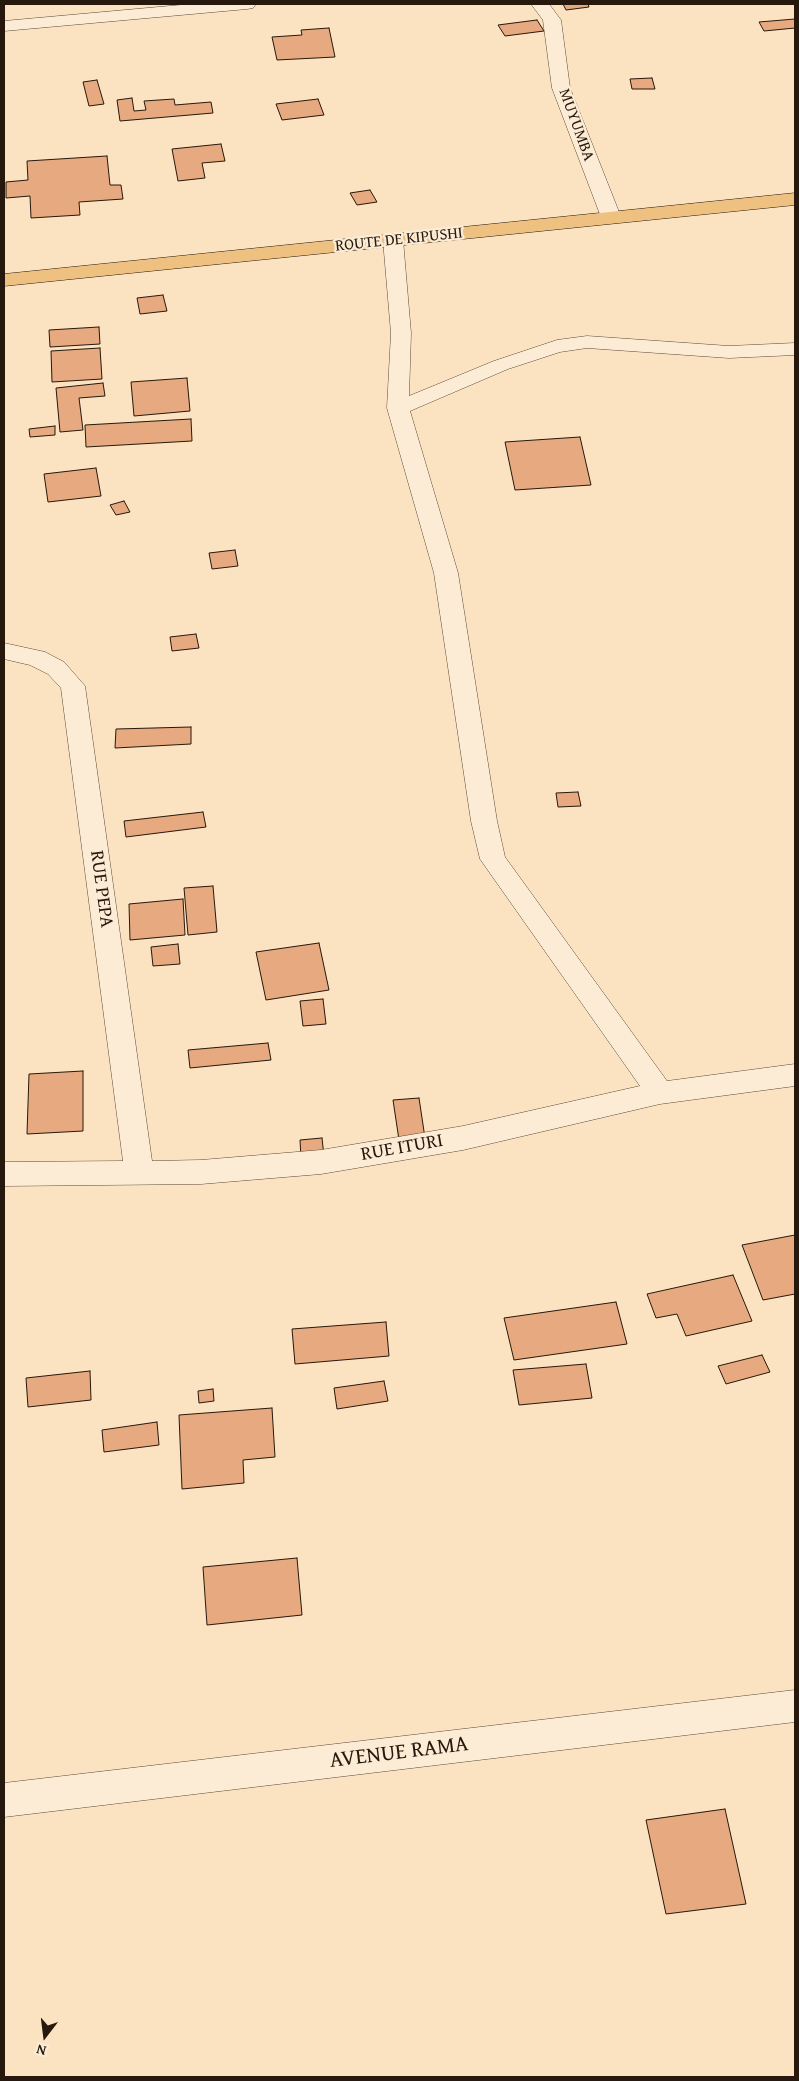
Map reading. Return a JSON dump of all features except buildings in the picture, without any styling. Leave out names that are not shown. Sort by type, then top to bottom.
[{"type":"main road","name":"ROUTE DE KIPUSHI","points":[[4,280],[795,199]]},
{"type":"street","points":[[4,26],[247,4]]},
{"type":"street","name":"MUYUMBA","points":[[540,4],[552,20],[558,52],[561,88],[611,217]]},
{"type":"street","points":[[393,240],[401,333],[398,408],[446,573],[484,821],[493,859],[660,1093]]},
{"type":"street","points":[[398,408],[501,365],[557,346],[587,342],[729,352],[795,349]]},
{"type":"street","name":"RUE PEPA","points":[[4,651],[37,658],[56,668],[74,686],[139,1172]]},
{"type":"street","name":"RUE ITURI","points":[[4,1174],[201,1172],[321,1162],[463,1138],[660,1093],[795,1075]]},
{"type":"street","name":"AVENUE RAMA","points":[[4,1800],[795,1706]]}]
